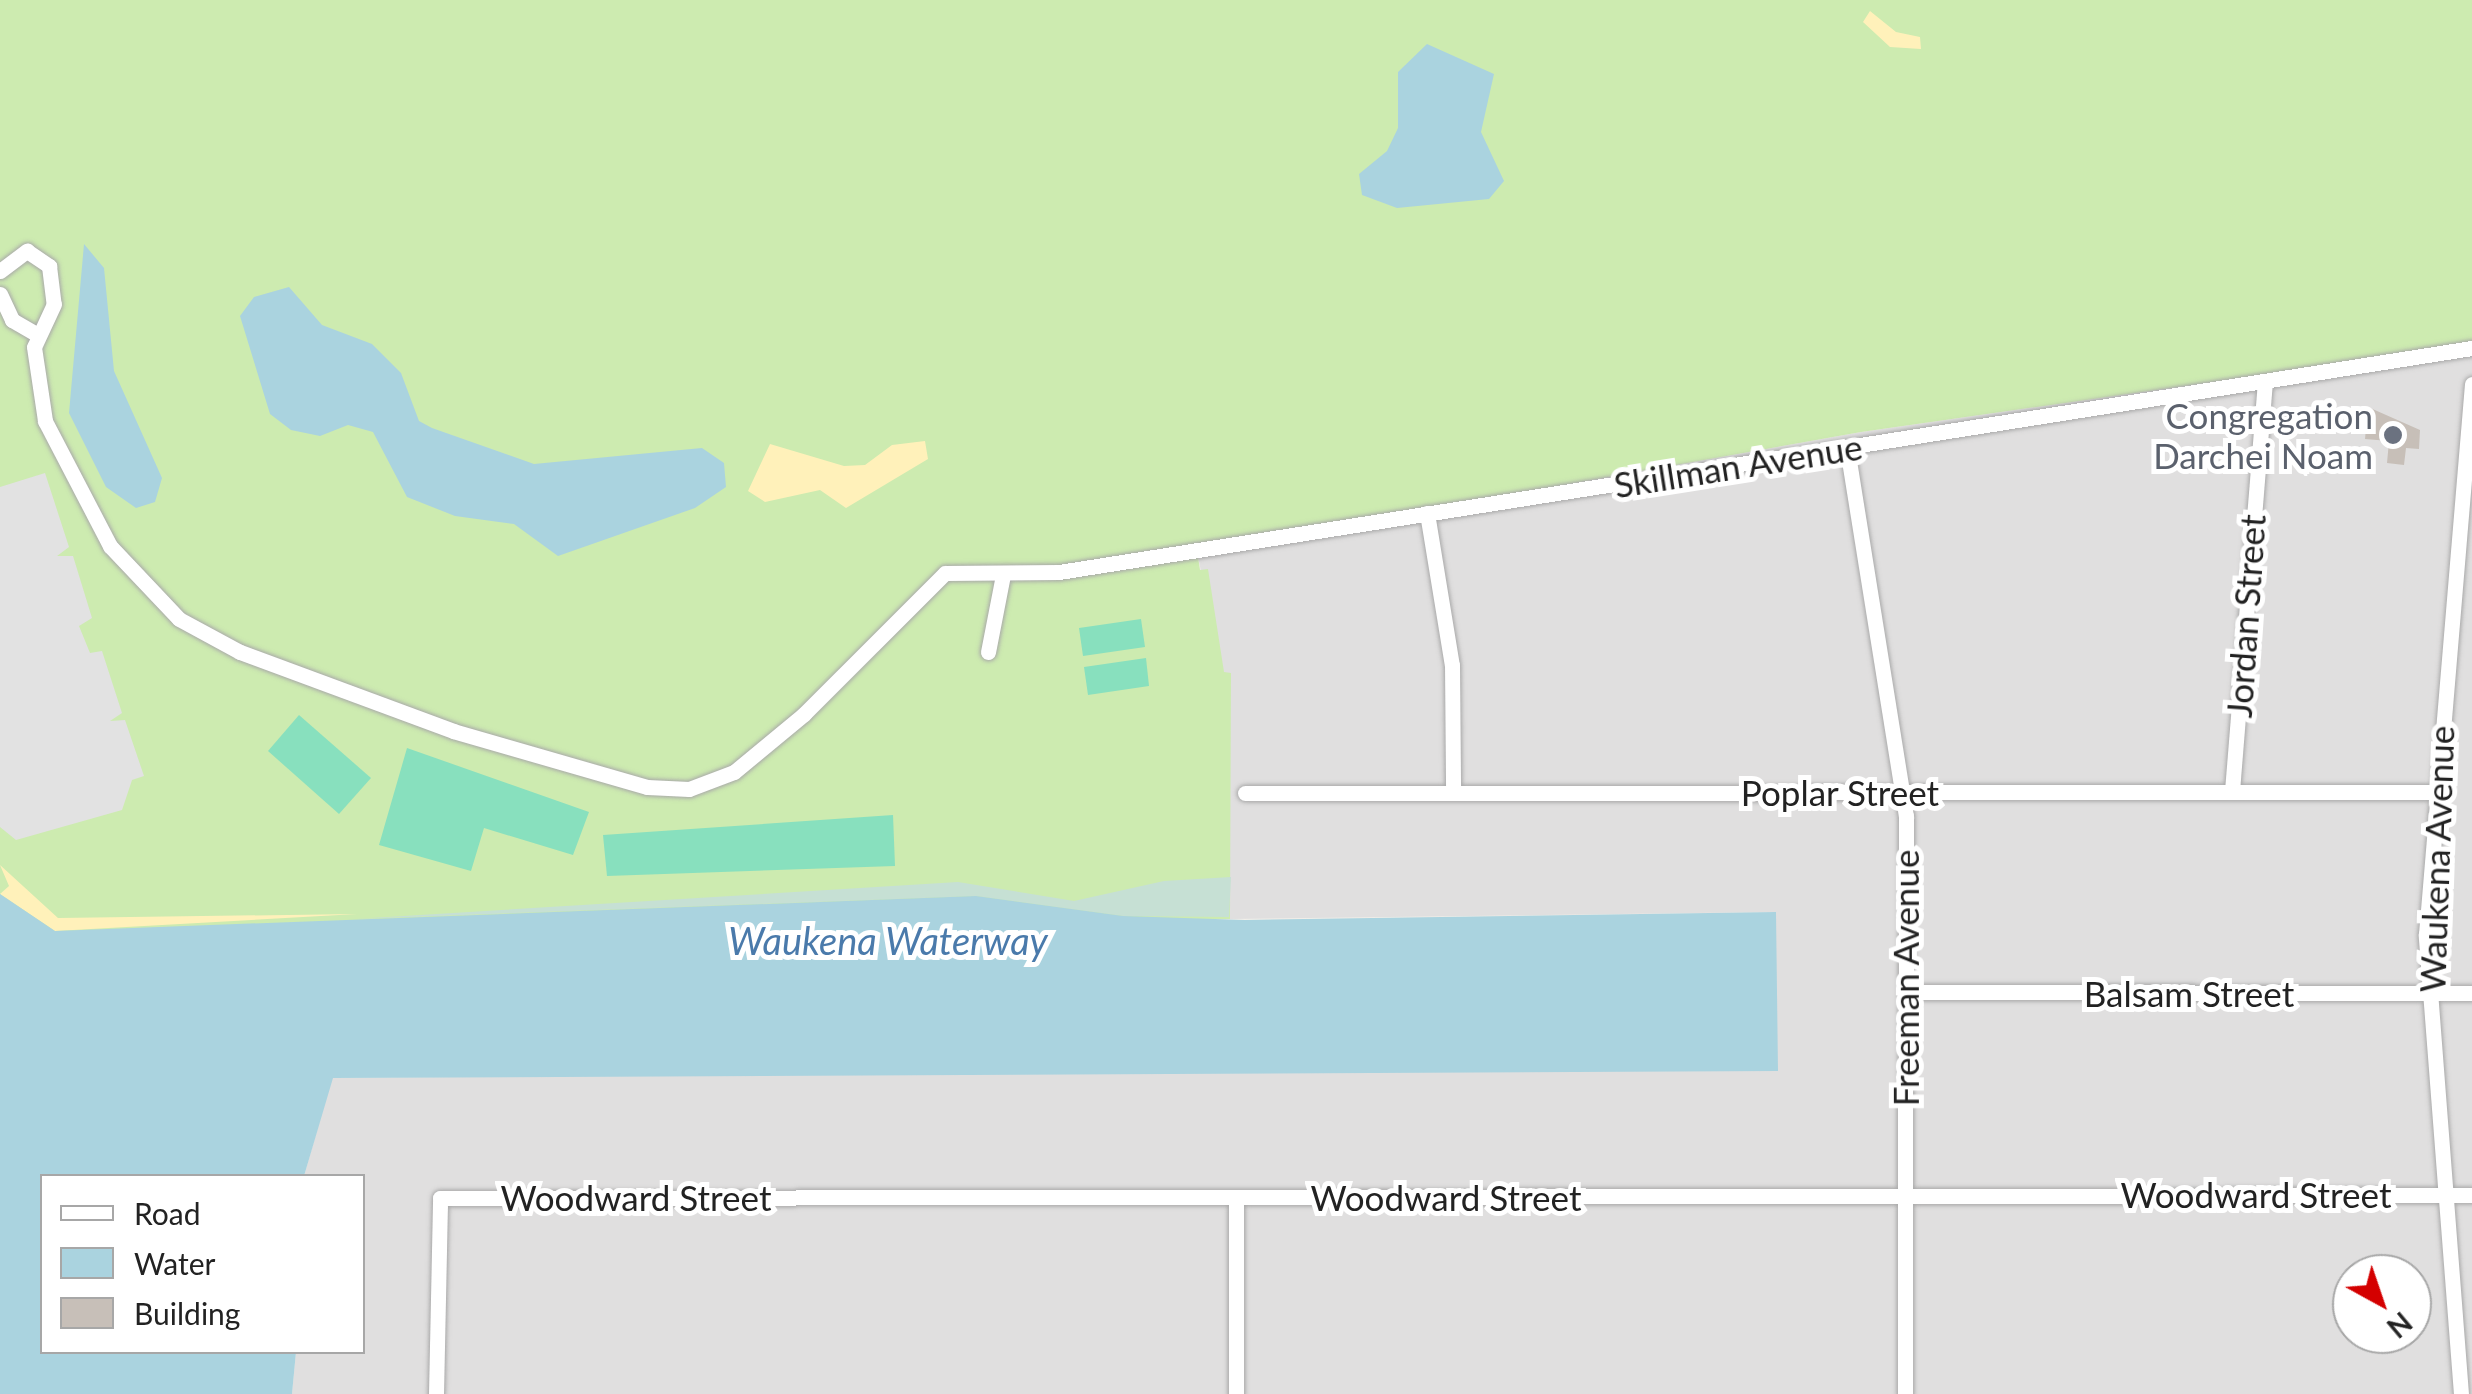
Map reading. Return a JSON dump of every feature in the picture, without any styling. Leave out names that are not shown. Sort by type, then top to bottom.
[{"type":"street","points":[[0,271],[27,251],[50,266],[54,304],[36,334],[12,320],[0,294]]},
{"type":"street","name":"Skillman Avenue","points":[[36,334],[38,387],[56,450],[110,546],[179,618],[329,687],[647,787],[689,789],[734,772],[804,714],[929,583],[945,573],[1002,574],[1427,513],[2472,348]]},
{"type":"street","name":"Jordan Street","points":[[2232,791],[2265,380]]},
{"type":"street","name":"Waukena Avenue","points":[[2461,1394],[2430,993],[2435,792],[2472,384]]},
{"type":"street","name":"Freeman Avenue","points":[[1847,448],[1900,792],[1906,992],[1905,1394]]},
{"type":"street","points":[[1427,513],[1452,665],[1453,792]]},
{"type":"street","points":[[988,652],[1002,574]]},
{"type":"street","name":"Poplar Street","points":[[1245,793],[2435,792]]},
{"type":"street","name":"Balsam Street","points":[[1906,992],[2472,994]]},
{"type":"street","name":"Woodward Street","points":[[436,1394],[440,1198],[2472,1195]]},
{"type":"street","points":[[1236,1197],[1236,1394]]},
{"type":"shaded area","points":[[2472,345],[2472,1394],[292,1394],[296,1354],[365,1354],[365,1174],[305,1174],[332,1078],[1065,1072],[1775,912],[1230,919],[1226,709],[1197,550],[1861,432]]},
{"type":"shaded area","points":[[45,473],[69,547],[57,556],[73,556],[92,618],[79,626],[90,653],[102,651],[122,713],[110,721],[125,720],[144,776],[132,780],[122,810],[16,840],[0,827],[0,487]]},
{"type":"green space","points":[[0,0],[2472,0],[2472,345],[1861,432],[1197,550],[1200,570],[1208,569],[1224,672],[1231,673],[1230,919],[51,941],[0,913]]},
{"type":"green space","points":[[1141,619],[1145,647],[1083,656],[1079,628]]},
{"type":"green space","points":[[1146,658],[1149,686],[1088,695],[1084,667]]},
{"type":"green space","points":[[299,715],[371,778],[339,814],[268,751]]},
{"type":"green space","points":[[407,748],[589,812],[573,855],[484,828],[471,871],[379,845]]},
{"type":"green space","points":[[893,815],[895,866],[607,876],[603,835]]},
{"type":"green space","points":[[1231,877],[1229,917],[1123,916],[976,896],[355,919],[958,882],[1074,901],[1164,881]]},
{"type":"sand","points":[[1870,11],[1896,32],[1920,37],[1921,49],[1890,47],[1863,22]]},
{"type":"sand","points":[[925,441],[928,459],[846,508],[820,490],[765,502],[748,491],[770,444],[844,466],[865,465],[892,445]]},
{"type":"sand","points":[[0,865],[58,918],[357,914],[55,931],[0,894],[9,886]]},
{"type":"water","points":[[1427,44],[1494,74],[1481,132],[1504,181],[1489,199],[1397,208],[1362,195],[1359,174],[1387,151],[1398,128],[1398,72]]},
{"type":"water","points":[[84,244],[104,268],[114,371],[162,478],[155,502],[136,508],[106,487],[69,413]]},
{"type":"water","points":[[289,287],[322,325],[372,344],[401,373],[419,421],[432,428],[534,464],[702,448],[724,463],[726,487],[695,508],[558,556],[514,524],[455,516],[407,497],[373,432],[348,425],[320,436],[291,430],[270,414],[240,316],[254,297]]},
{"type":"water","name":"Waukena Waterway","points":[[0,894],[55,931],[976,896],[1123,916],[1245,920],[1776,912],[1778,1071],[333,1078],[305,1174],[40,1174],[40,1354],[296,1354],[292,1394],[0,1394]]},
{"type":"building","name":"Congregation Darchei Noam","points":[[2368,407],[2420,430],[2419,449],[2406,448],[2404,465],[2387,463],[2389,441],[2365,439]]},
{"type":"place","name":"Congregation Darchei Noam","points":[[2393,435]]}]
